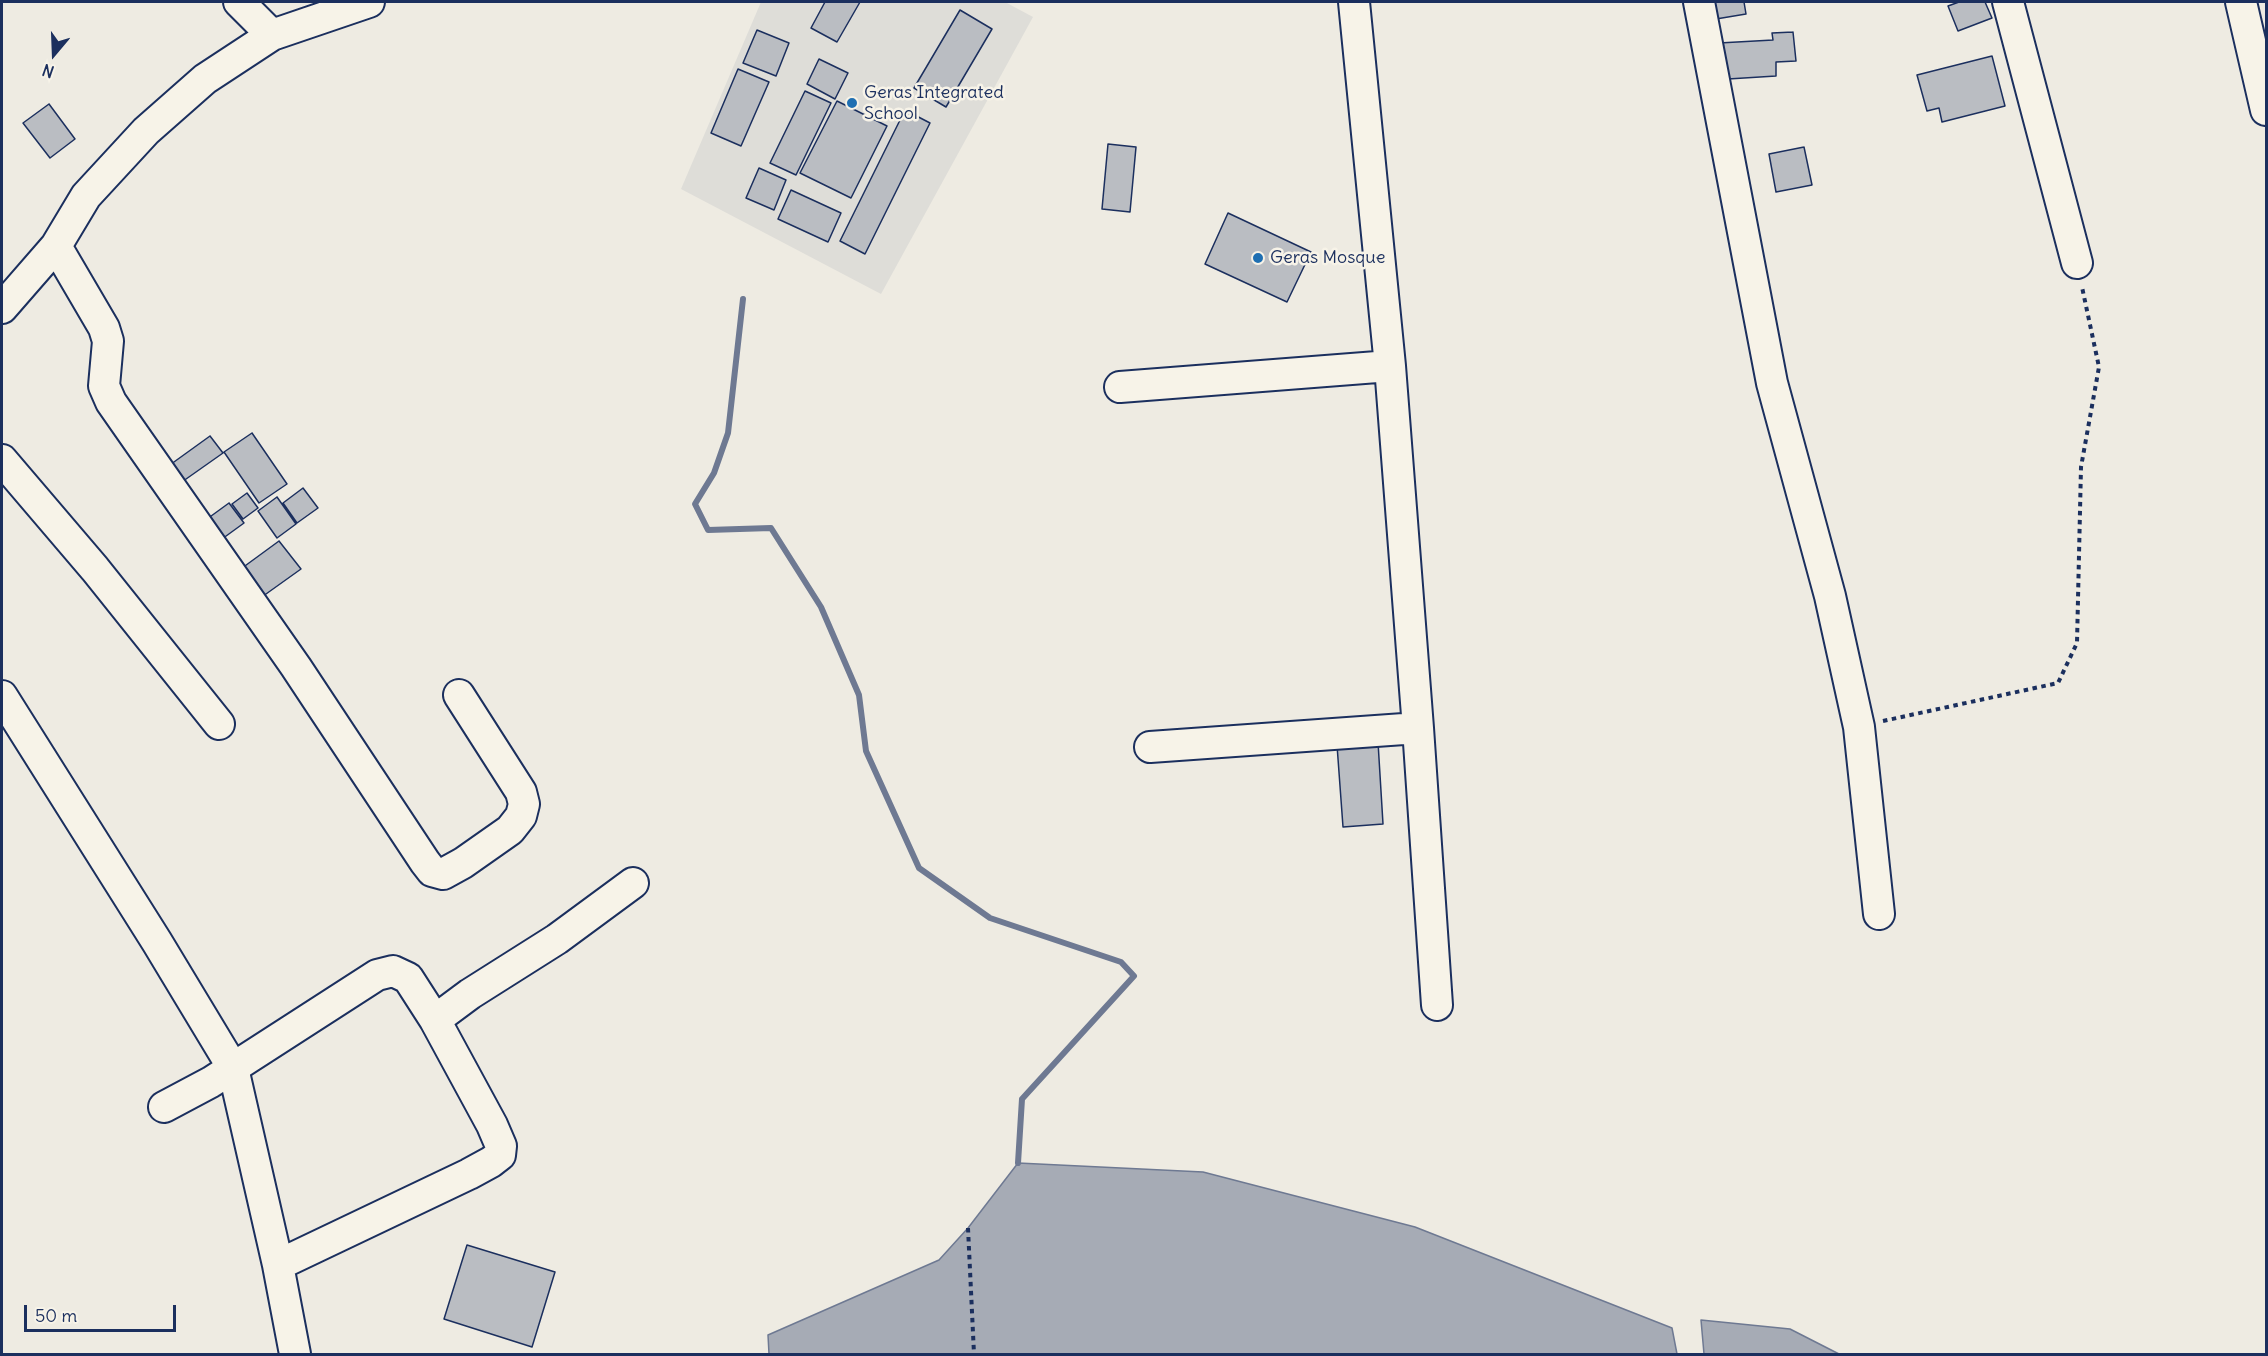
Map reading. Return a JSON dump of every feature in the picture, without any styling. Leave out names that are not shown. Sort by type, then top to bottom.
[{"type":"street","points":[[239,2],[272,35]]},
{"type":"street","points":[[2,308],[56,246],[86,196],[146,132],[205,79],[272,35],[369,2]]},
{"type":"street","points":[[1354,2],[1390,366],[1437,1005]]},
{"type":"street","points":[[1699,2],[1772,384],[1830,596],[1859,727],[1879,914]]},
{"type":"street","points":[[2008,2],[2077,263]]},
{"type":"street","points":[[2241,2],[2266,110]]},
{"type":"street","points":[[56,246],[104,328],[108,342],[104,386],[111,402],[296,668],[424,862],[432,871],[443,874],[510,830],[521,816],[524,804],[521,792],[459,695]]},
{"type":"street","points":[[1120,387],[1390,366]]},
{"type":"street","points":[[2,460],[95,569],[219,724]]},
{"type":"street","points":[[2,696],[151,932],[233,1068],[278,1264],[295,1354]]},
{"type":"street","points":[[1149,747],[1418,728]]},
{"type":"street","points":[[435,1020],[470,994],[557,939],[633,883]]},
{"type":"street","points":[[164,1107],[233,1068],[385,972],[393,971],[408,978],[435,1020],[492,1125],[501,1146],[500,1155],[469,1174],[278,1264]]},
{"type":"path","points":[[1859,727],[2058,683],[2077,643],[2082,467],[2099,367],[2077,263]]},
{"type":"path","points":[[968,1228],[974,1354]]},
{"type":"shaded area","name":"Geras Integrated School","points":[[761,2],[1005,2],[1033,17],[881,294],[681,189]]},
{"type":"shaded area","points":[[1018,1163],[1203,1172],[1415,1227],[1672,1328],[1677,1354],[769,1354],[768,1335],[939,1260],[968,1228]]},
{"type":"shaded area","points":[[1701,1320],[1790,1329],[1839,1354],[1704,1354]]},
{"type":"building","points":[[825,2],[860,2],[837,42],[811,28]]},
{"type":"building","points":[[1700,2],[1744,2],[1746,14],[1704,21]]},
{"type":"building","points":[[1959,2],[1985,2],[1992,18],[1958,31],[1948,6]]},
{"type":"building","points":[[960,10],[992,29],[946,107],[914,88]]},
{"type":"building","points":[[757,30],[789,43],[776,76],[743,63]]},
{"type":"building","points":[[1793,32],[1796,61],[1776,62],[1776,76],[1728,79],[1727,68],[1721,68],[1719,43],[1773,40],[1772,33]]},
{"type":"building","points":[[1992,56],[2005,106],[1942,122],[1939,108],[1927,111],[1917,75]]},
{"type":"building","points":[[819,59],[848,73],[835,99],[807,84]]},
{"type":"building","points":[[738,69],[769,82],[741,146],[711,133]]},
{"type":"building","points":[[805,91],[831,103],[796,175],[770,163]]},
{"type":"building","points":[[837,101],[887,126],[851,198],[800,173]]},
{"type":"building","points":[[49,104],[75,139],[50,158],[23,123]]},
{"type":"building","points":[[905,110],[930,123],[865,254],[840,241]]},
{"type":"building","points":[[1108,144],[1136,147],[1130,212],[1102,209]]},
{"type":"building","points":[[1804,147],[1812,185],[1776,192],[1769,154]]},
{"type":"building","points":[[759,168],[786,180],[774,210],[746,198]]},
{"type":"building","points":[[791,190],[841,213],[828,242],[778,219]]},
{"type":"building","name":"Geras Mosque","points":[[1228,213],[1311,252],[1287,302],[1205,264]]},
{"type":"building","points":[[252,433],[287,484],[259,503],[224,452]]},
{"type":"building","points":[[210,436],[223,453],[179,484],[167,467]]},
{"type":"building","points":[[303,488],[318,508],[297,523],[283,503]]},
{"type":"building","points":[[247,493],[258,508],[243,519],[232,504]]},
{"type":"building","points":[[277,497],[296,524],[277,538],[258,511]]},
{"type":"building","points":[[229,503],[244,523],[222,539],[207,519]]},
{"type":"building","points":[[279,541],[301,569],[259,599],[238,571]]},
{"type":"building","points":[[1378,742],[1383,824],[1343,827],[1337,745]]},
{"type":"building","points":[[467,1245],[555,1272],[532,1347],[444,1319]]},
{"type":"waterway","points":[[743,299],[728,433],[714,473],[695,504],[708,530],[771,528],[821,607],[859,695],[866,751],[919,868],[990,918],[1121,962],[1134,976],[1022,1099],[1018,1163]]},
{"type":"place","name":"Geras Integrated School","points":[[852,103]]},
{"type":"place","name":"Geras Mosque","points":[[1258,258]]}]
